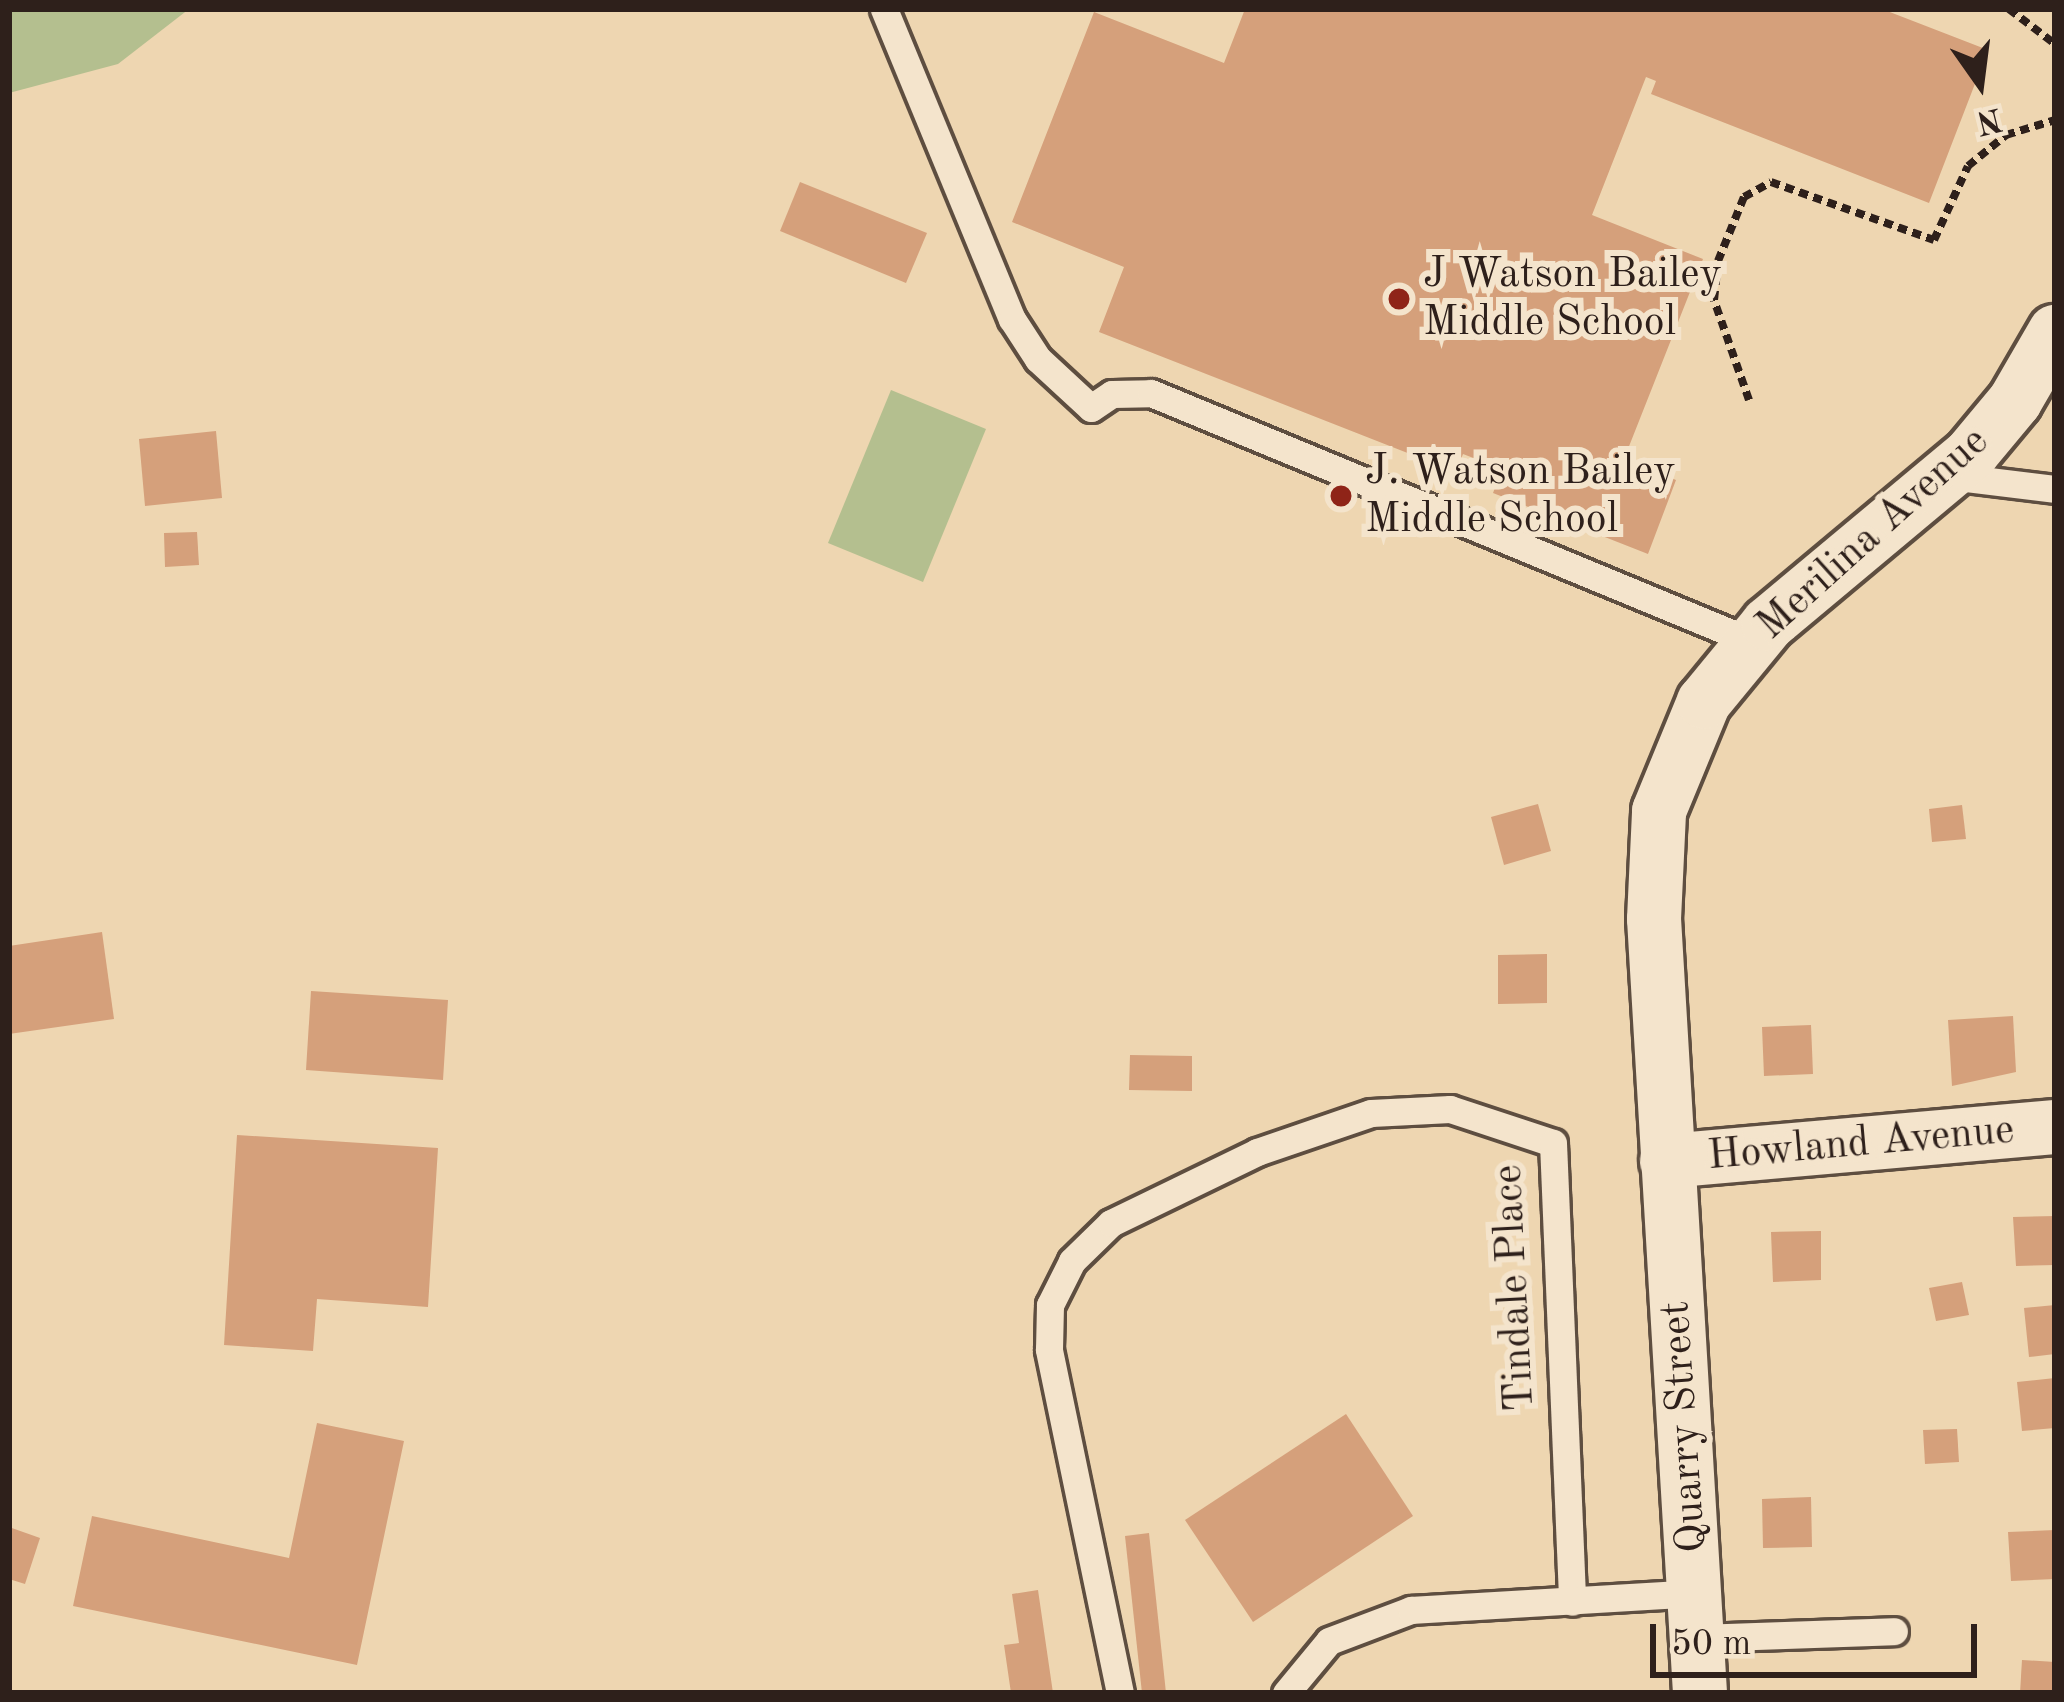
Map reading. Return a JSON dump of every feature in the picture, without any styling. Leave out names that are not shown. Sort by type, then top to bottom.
[{"type":"street","name":"Merilina Avenue","points":[[1667,1161],[1654,919],[1659,811],[1704,702],[1753,642],[1945,475],[2014,401],[2055,332]]},
{"type":"street","name":"Howland Avenue","points":[[1667,1161],[2055,1127]]},
{"type":"street","name":"Quarry Street","points":[[1667,1161],[1700,1693]]},
{"type":"lane","points":[[884,9],[1012,319],[1038,359],[1091,408],[1112,394],[1151,393],[1753,642]]},
{"type":"lane","points":[[1945,475],[2055,489]]},
{"type":"lane","name":"Tindale Place","points":[[1120,1693],[1049,1349],[1050,1305],[1072,1261],[1111,1223],[1257,1152],[1371,1113],[1450,1109],[1553,1143],[1572,1602]]},
{"type":"lane","points":[[1286,1693],[1329,1641],[1411,1610],[1572,1602],[1894,1631]]},
{"type":"path","points":[[2009,9],[2055,44]]},
{"type":"path","points":[[1749,400],[1714,300],[1718,261],[1744,197],[1771,182],[1934,240],[1968,166],[2006,135],[2055,120]]},
{"type":"green space","points":[[9,9],[189,9],[118,64],[9,93]]},
{"type":"green space","points":[[891,390],[986,429],[923,582],[828,543]]},
{"type":"building","name":"J Watson Bailey Middle School","points":[[1245,9],[1882,9],[1988,50],[1929,203],[1651,94],[1656,81],[1646,77],[1592,215],[1703,259],[1624,459],[1676,480],[1648,554],[1493,493],[1502,469],[1463,454],[1456,472],[1099,332],[1124,267],[1012,222],[1094,12],[1224,63]]},
{"type":"building","points":[[800,182],[927,233],[906,283],[780,231]]},
{"type":"building","points":[[216,431],[222,498],[145,506],[139,439]]},
{"type":"building","points":[[197,532],[199,565],[165,567],[164,533]]},
{"type":"building","points":[[1538,804],[1551,851],[1504,865],[1491,817]]},
{"type":"building","points":[[1962,805],[1966,839],[1932,842],[1929,809]]},
{"type":"building","points":[[102,932],[114,1019],[9,1034],[9,946]]},
{"type":"building","points":[[1547,954],[1547,1003],[1498,1004],[1498,955]]},
{"type":"building","points":[[311,991],[448,1000],[443,1080],[306,1070]]},
{"type":"building","points":[[2013,1016],[2016,1072],[1952,1086],[1948,1020]]},
{"type":"building","points":[[1811,1025],[1813,1074],[1764,1076],[1762,1027]]},
{"type":"building","points":[[1130,1055],[1192,1056],[1192,1091],[1129,1090]]},
{"type":"building","points":[[237,1135],[438,1148],[428,1307],[317,1299],[313,1351],[224,1345]]},
{"type":"building","points":[[2055,1216],[2055,1265],[2016,1266],[2013,1217]]},
{"type":"building","points":[[1821,1231],[1821,1280],[1773,1282],[1771,1232]]},
{"type":"building","points":[[1962,1282],[1969,1315],[1936,1321],[1929,1288]]},
{"type":"building","points":[[2055,1305],[2055,1354],[2029,1357],[2024,1308]]},
{"type":"building","points":[[2055,1378],[2055,1428],[2022,1431],[2017,1382]]},
{"type":"building","points":[[1346,1414],[1413,1516],[1253,1622],[1185,1520]]},
{"type":"building","points":[[317,1423],[404,1441],[357,1665],[73,1606],[92,1516],[289,1558]]},
{"type":"building","points":[[1957,1429],[1959,1462],[1925,1464],[1923,1430]]},
{"type":"building","points":[[1811,1497],[1812,1547],[1763,1548],[1762,1499]]},
{"type":"building","points":[[9,1527],[40,1538],[25,1584],[9,1579]]},
{"type":"building","points":[[2055,1530],[2055,1579],[2011,1581],[2008,1532]]},
{"type":"building","points":[[1149,1533],[1166,1693],[1142,1693],[1125,1536]]},
{"type":"building","points":[[1038,1590],[1053,1693],[1011,1693],[1004,1645],[1019,1643],[1012,1594]]},
{"type":"building","points":[[2022,1660],[2055,1662],[2055,1693],[2020,1693]]},
{"type":"place","name":"J Watson Bailey Middle School","points":[[1399,299]]},
{"type":"place","name":"J. Watson Bailey Middle School","points":[[1341,496]]}]
